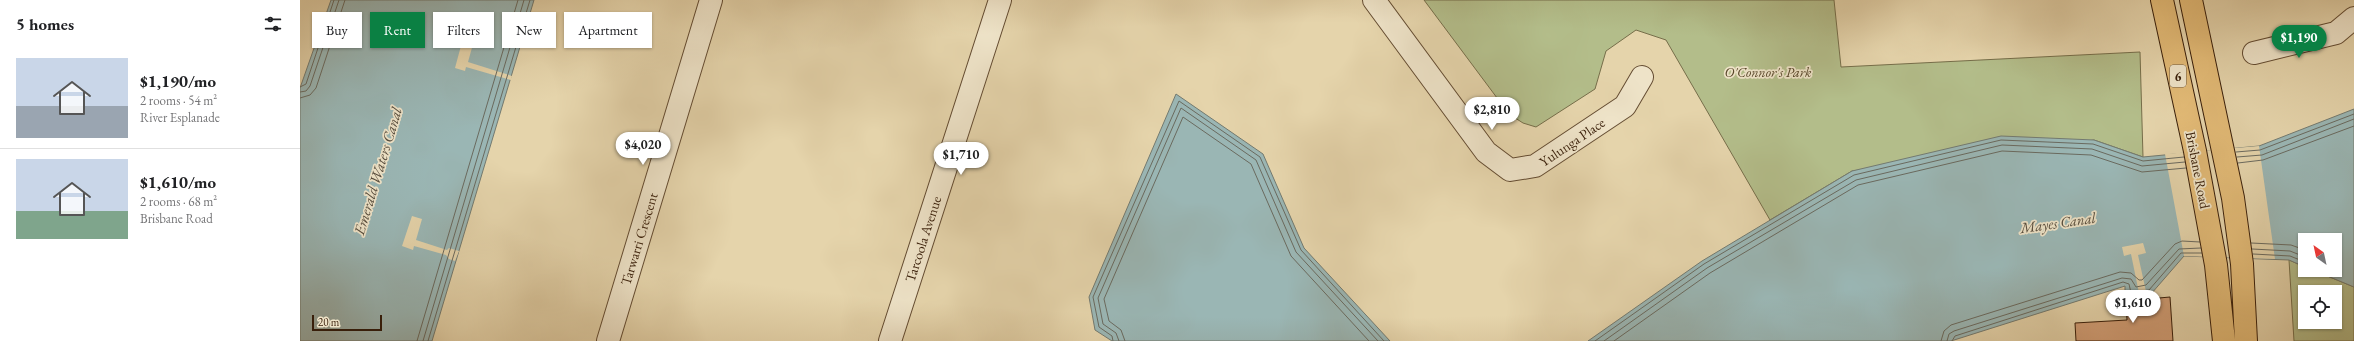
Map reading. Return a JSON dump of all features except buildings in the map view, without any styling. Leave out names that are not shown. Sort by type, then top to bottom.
[{"type":"main road","name":"Brisbane Road","points":[[2162,0],[2195,151],[2216,266],[2224,341]]},
{"type":"main road","name":"Brisbane Road","points":[[2191,0],[2223,149],[2242,264],[2246,341]]},
{"type":"street","name":"Tarwarri Crescent","points":[[608,341],[710,0]]},
{"type":"street","name":"Tarcoola Avenue","points":[[890,341],[1000,0]]},
{"type":"street","name":"Yulunga Place","points":[[1374,0],[1486,152],[1510,170],[1535,166],[1625,106],[1642,77]]},
{"type":"street","points":[[2254,53],[2336,33],[2354,18]]},
{"type":"green space","name":"O'Connor's Park","points":[[1424,0],[1834,0],[1841,67],[2140,52],[2143,157],[2094,140],[1852,171],[1770,220],[1666,40],[1636,30],[1606,51],[1595,89],[1536,127],[1523,123],[1509,114]]},
{"type":"green space","points":[[2289,260],[2298,264],[2298,277],[2330,277],[2354,287],[2354,341],[2294,341]]},
{"type":"water","name":"Emerald Waters Canal","points":[[331,0],[534,0],[530,12],[502,12],[502,48],[520,48],[432,341],[300,341],[300,88],[314,48],[362,48],[362,12],[327,12]]},
{"type":"water","points":[[1176,94],[1263,154],[1304,248],[1390,341],[1112,341],[1095,330],[1089,297]]},
{"type":"water","name":"Mayes Canal","points":[[2354,109],[2354,287],[2330,277],[2342,277],[2342,233],[2298,233],[2298,264],[2289,260],[2184,256],[2151,294],[2125,299],[2125,286],[1951,341],[1588,341],[1702,261],[1852,171],[2001,136],[2094,140],[2143,157],[2259,146]]},
{"type":"pier","points":[[460,48],[472,48],[468,62],[512,76],[511,80],[466,67],[465,71],[455,68]]},
{"type":"pier","points":[[2259,146],[2275,259],[2184,256],[2165,154]]},
{"type":"pier","points":[[412,216],[422,219],[416,240],[447,250],[449,248],[459,251],[455,261],[449,259],[446,255],[414,246],[413,250],[402,246]]},
{"type":"pier","points":[[2143,243],[2146,253],[2138,255],[2147,296],[2140,298],[2131,254],[2124,256],[2122,247]]}]
